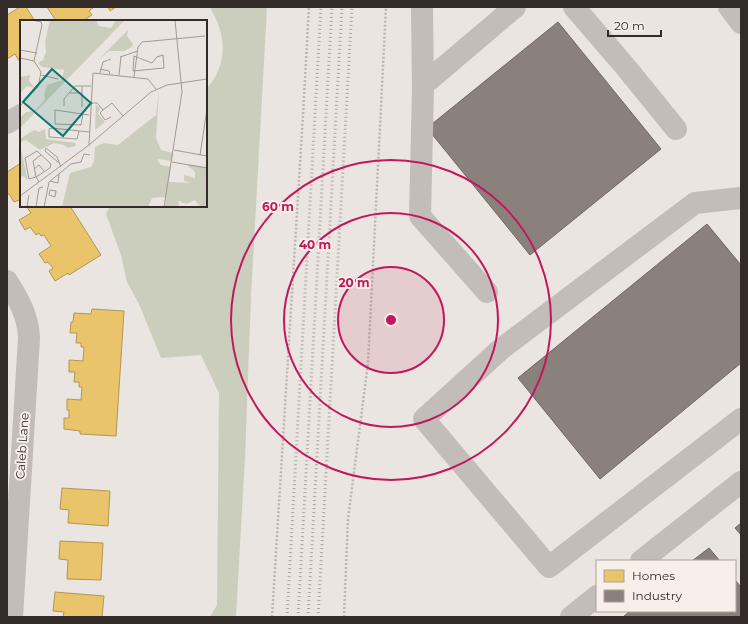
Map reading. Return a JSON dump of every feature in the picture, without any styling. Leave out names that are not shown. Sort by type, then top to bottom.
[{"type":"street","points":[[422,7],[423,85],[420,216],[487,292]]},
{"type":"street","points":[[423,85],[515,7]]},
{"type":"street","points":[[574,7],[676,129]]},
{"type":"street","points":[[7,123],[20,116]]},
{"type":"street","points":[[741,198],[695,202],[501,349],[424,419],[549,567],[741,419]]},
{"type":"street","name":"Caleb Lane","points":[[7,280],[24,311],[28,335],[12,617]]},
{"type":"street","points":[[642,560],[741,482]]},
{"type":"street","points":[[571,617],[596,597]]},
{"type":"path","points":[[272,617],[309,7]]},
{"type":"path","points":[[344,617],[348,519],[368,363],[386,7]]},
{"type":"green space","points":[[210,7],[267,7],[251,296],[245,457],[236,617],[210,617],[217,605],[219,393],[201,355],[161,358],[139,304],[127,282],[121,255],[106,214],[110,207],[207,207],[207,88],[220,67],[223,50],[221,32]]},
{"type":"building: Homes","points":[[20,7],[26,7],[34,20],[20,20],[20,62],[15,54],[7,59],[7,15]]},
{"type":"building: Homes","points":[[47,7],[93,8],[89,11],[92,15],[84,20],[55,20]]},
{"type":"building: Homes","points":[[108,7],[116,7],[110,11]]},
{"type":"building: Homes","points":[[20,164],[20,202],[19,200],[14,202],[9,194],[7,195],[7,172]]},
{"type":"building: Homes","points":[[27,207],[71,207],[101,255],[69,275],[68,273],[55,281],[49,271],[53,268],[48,262],[45,263],[39,254],[51,246],[44,235],[41,236],[39,233],[36,235],[30,227],[25,230],[19,220],[31,213]]},
{"type":"building: Homes","points":[[92,309],[124,311],[116,436],[80,434],[80,431],[64,429],[64,418],[69,418],[67,399],[81,400],[82,387],[79,387],[79,382],[74,382],[75,372],[69,372],[69,360],[83,361],[84,347],[81,347],[81,343],[76,343],[77,333],[70,333],[71,322],[73,322],[74,313],[91,314]]},
{"type":"building: Homes","points":[[62,488],[110,491],[108,526],[68,523],[69,510],[60,509]]},
{"type":"building: Homes","points":[[60,541],[103,543],[101,580],[67,579],[68,560],[59,559]]},
{"type":"building: Homes","points":[[55,592],[104,596],[102,617],[63,617],[64,612],[53,611]]},
{"type":"building: Industry","points":[[558,22],[661,149],[530,255],[427,128]]},
{"type":"building: Industry","points":[[707,224],[741,265],[741,363],[600,479],[518,378]]},
{"type":"building: Industry","points":[[741,523],[741,535],[735,528]]},
{"type":"building: Industry","points":[[709,548],[719,560],[693,560]]},
{"type":"building: Industry","points":[[736,581],[741,587],[741,617],[623,617],[629,612],[736,612]]},
{"type":"railway","points":[[287,617],[321,7]]},
{"type":"railway","points":[[298,617],[332,7]]},
{"type":"railway","points":[[308,617],[342,7]]},
{"type":"railway","points":[[318,617],[352,7]]}]
